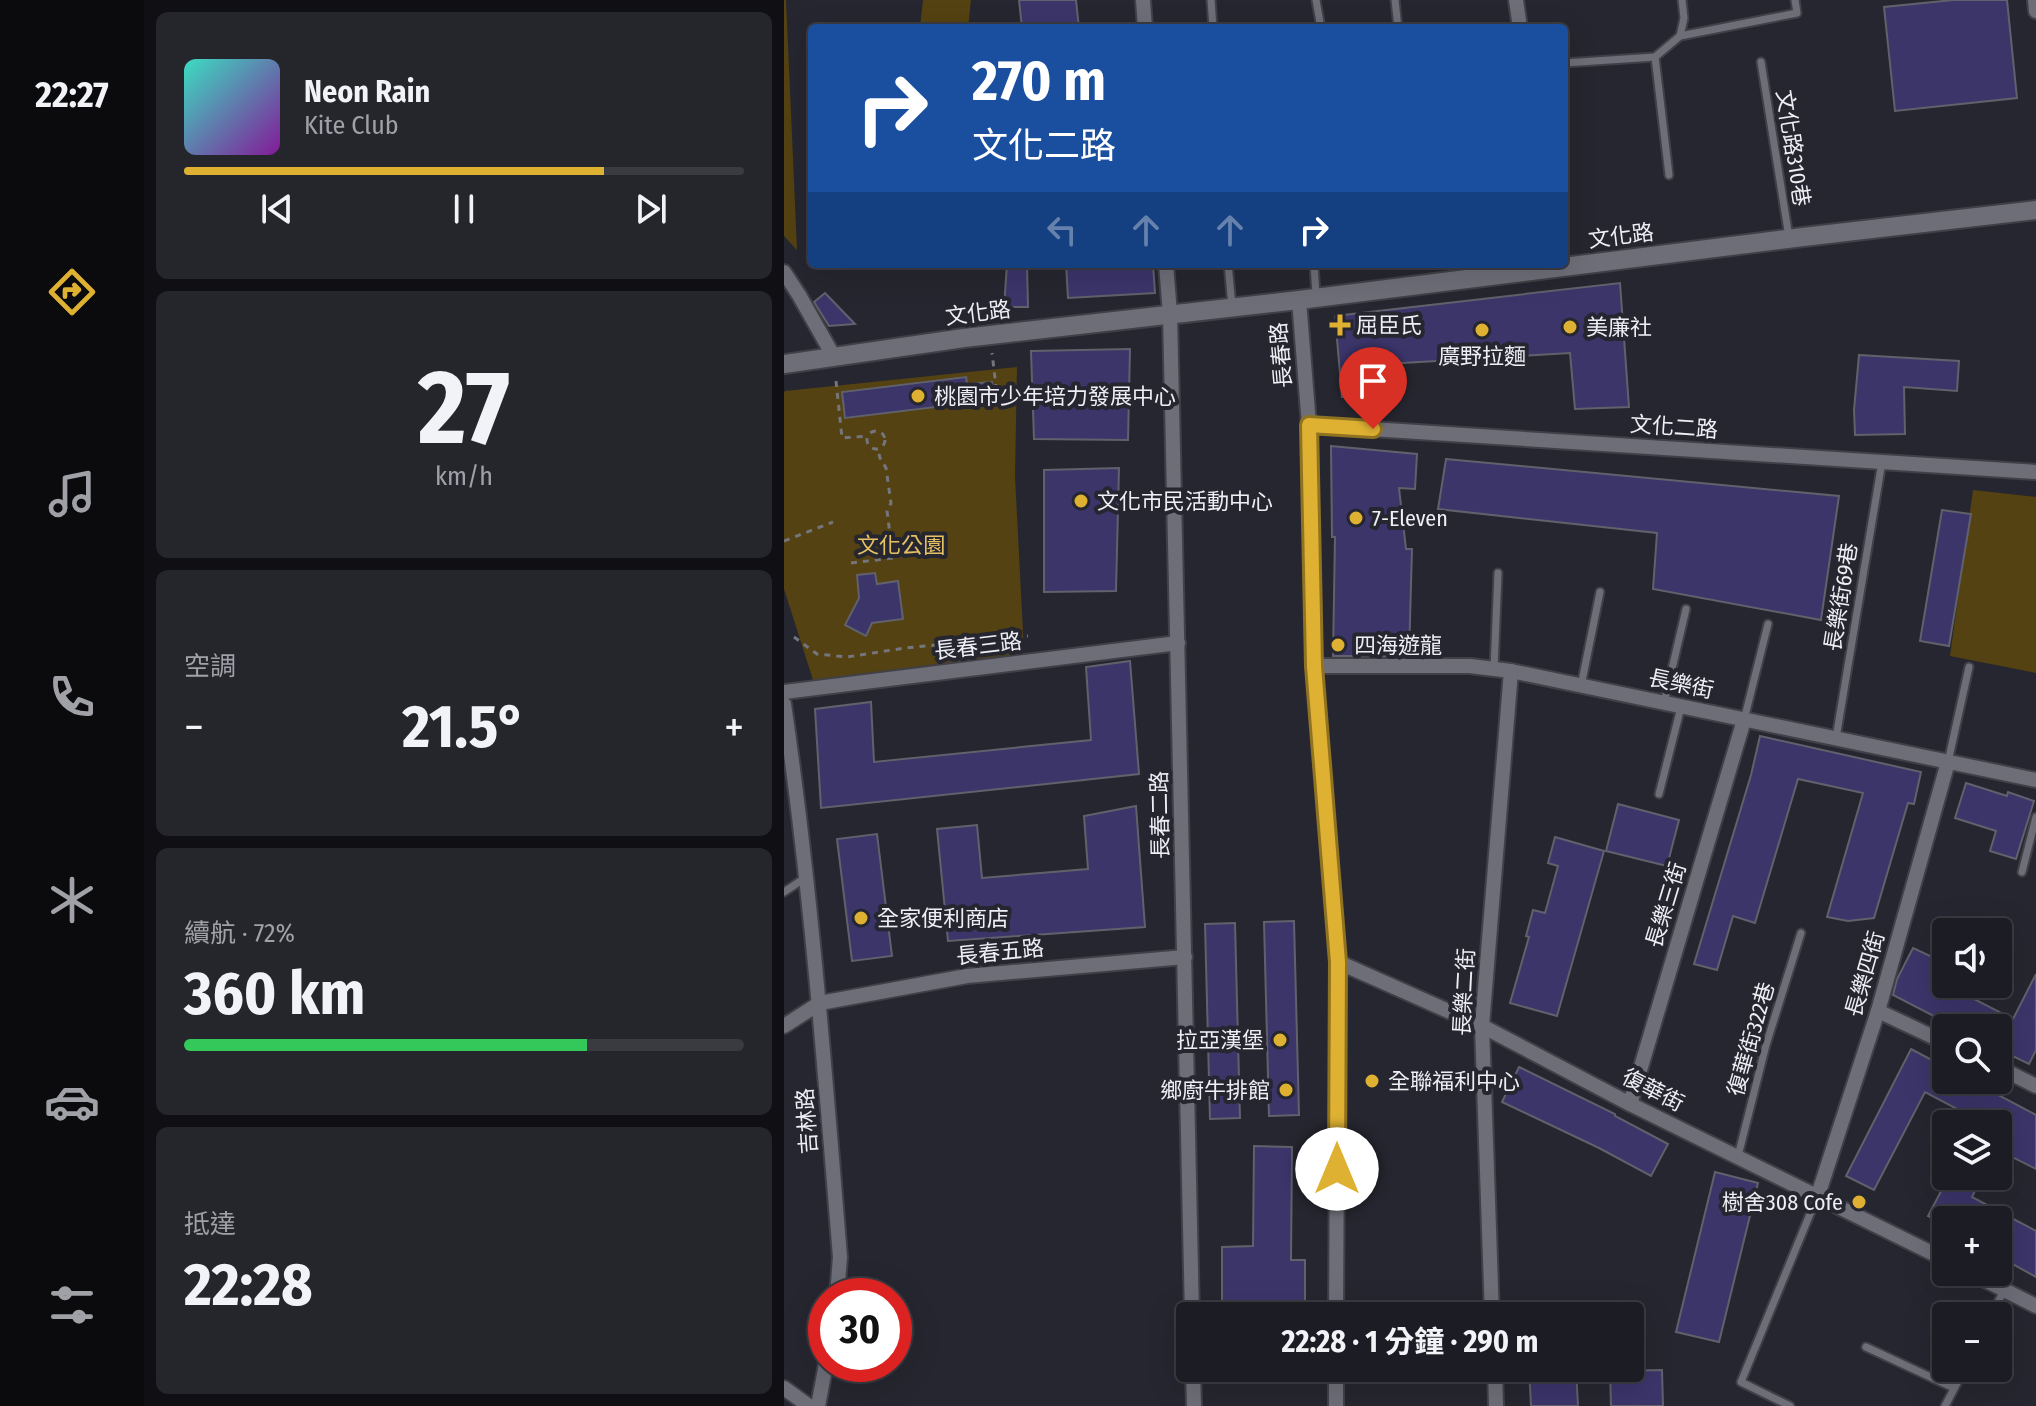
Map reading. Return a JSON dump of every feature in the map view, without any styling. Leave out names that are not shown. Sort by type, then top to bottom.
[{"type":"street","points":[[1143,0],[1145,24]]},
{"type":"street","points":[[1516,0],[1519,24]]},
{"type":"street","points":[[2035,0],[2036,11]]},
{"type":"street","name":"文化路","points":[[1568,264],[2036,210]]},
{"type":"street","name":"長春二路","points":[[1166,268],[1170,314],[1192,1302]]},
{"type":"street","name":"文化路","points":[[784,364],[964,338],[1308,299],[1536,268]]},
{"type":"street","points":[[784,272],[834,357]]},
{"type":"street","name":"長春路","points":[[1308,299],[1314,666],[1338,962],[1336,1302]]},
{"type":"street","name":"文化二路","points":[[1309,425],[2036,472]]},
{"type":"street","name":"長春三路","points":[[784,692],[1178,643]]},
{"type":"street","name":"長樂街","points":[[1314,666],[1470,666],[1511,671],[2036,780]]},
{"type":"street","name":"長樂二街","points":[[1492,1302],[1482,1026],[1511,671]]},
{"type":"street","name":"吉林路","points":[[784,704],[789,780],[820,1003],[840,1257],[838,1278]]},
{"type":"street","name":"長樂三街","points":[[1630,1104],[1744,720]]},
{"type":"street","name":"長樂四街","points":[[1818,1195],[1878,1011],[1948,762]]},
{"type":"street","name":"長春五路","points":[[820,1003],[967,976],[1185,957]]},
{"type":"street","name":"復華街","points":[[1338,962],[1482,1026],[1630,1104],[1932,1253]]},
{"type":"street","points":[[784,1026],[820,1003]]},
{"type":"street","points":[[1878,1011],[1932,1036]]},
{"type":"street","points":[[2012,1072],[2035,1081]]},
{"type":"street","points":[[1996,1286],[2036,1306]]},
{"type":"street","points":[[818,1406],[823,1382]]},
{"type":"street","points":[[1193,1382],[1194,1406]]},
{"type":"street","points":[[1336,1382],[1336,1406]]},
{"type":"street","points":[[1495,1382],[1496,1406]]},
{"type":"street","points":[[784,1388],[809,1406]]},
{"type":"lane","points":[[1211,0],[1213,24]]},
{"type":"lane","points":[[1316,0],[1320,24]]},
{"type":"lane","points":[[1395,0],[1398,24]]},
{"type":"lane","points":[[1680,36],[1684,18],[1682,0]]},
{"type":"lane","points":[[1568,63],[1655,57],[1680,36],[1797,13],[1795,0]]},
{"type":"lane","points":[[1655,57],[1669,175]]},
{"type":"lane","name":"文化路310巷","points":[[1761,62],[1790,239]]},
{"type":"lane","points":[[1228,268],[1232,307]]},
{"type":"lane","points":[[1308,299],[1313,268]]},
{"type":"lane","name":"長樂街69巷","points":[[1836,738],[1882,462]]},
{"type":"lane","points":[[1494,669],[1498,573]]},
{"type":"lane","points":[[1581,686],[1600,592]]},
{"type":"lane","points":[[1664,703],[1686,609]]},
{"type":"lane","points":[[1744,720],[1768,624]]},
{"type":"lane","points":[[1948,762],[1969,667]]},
{"type":"lane","points":[[1659,794],[1681,707]]},
{"type":"lane","points":[[2022,872],[2036,817]]},
{"type":"lane","points":[[784,892],[805,878]]},
{"type":"lane","name":"復華街322巷","points":[[1738,1156],[1766,1045],[1801,933]]},
{"type":"lane","points":[[1790,1406],[1741,1382],[1818,1195]]},
{"type":"lane","points":[[1998,1302],[2004,1290]]},
{"type":"lane","points":[[1866,1347],[1954,1388]]},
{"type":"lane","points":[[1945,1406],[1957,1382]]},
{"type":"path","points":[[963,406],[998,403],[991,350]]},
{"type":"path","points":[[836,381],[842,438],[868,436],[876,431],[884,435],[885,444],[878,450]]},
{"type":"path","points":[[868,436],[870,447],[878,450]]},
{"type":"path","points":[[851,563],[893,558],[887,511],[891,503],[888,480],[878,450]]},
{"type":"path","points":[[784,541],[833,522]]},
{"type":"path","points":[[794,637],[817,654],[847,657],[1028,636]]},
{"type":"green space","points":[[786,0],[797,250],[784,236]]},
{"type":"green space","points":[[923,0],[971,0],[968,24],[920,24]]},
{"type":"green space","name":"文化公園","points":[[1017,367],[1015,476],[1024,653],[813,680],[784,589],[785,391]]},
{"type":"green space","points":[[1973,490],[2036,497],[2036,673],[1950,656]]},
{"type":"building","points":[[1019,0],[1076,0],[1079,24],[1022,24]]},
{"type":"building","points":[[1953,0],[2007,0],[2017,98],[1895,111],[1884,7]]},
{"type":"building","points":[[1007,268],[1027,268],[1028,307],[1004,307]]},
{"type":"building","points":[[1066,268],[1153,268],[1155,293],[1068,298]]},
{"type":"building","points":[[1620,283],[1629,407],[1575,409],[1570,353],[1386,364],[1388,396],[1342,397],[1335,316]]},
{"type":"building","points":[[825,293],[855,324],[829,326],[814,302]]},
{"type":"building","points":[[1130,349],[1128,440],[1034,439],[1031,351]]},
{"type":"building","points":[[1859,355],[1959,361],[1957,391],[1904,387],[1905,434],[1855,435]]},
{"type":"building","name":"桃園市少年培力發展中心","points":[[966,377],[967,384],[992,382],[994,400],[845,418],[842,392]]},
{"type":"building","points":[[1331,446],[1417,454],[1415,489],[1399,488],[1406,549],[1412,549],[1409,656],[1333,656],[1335,537],[1332,537]]},
{"type":"building","points":[[1446,459],[1839,496],[1821,620],[1653,589],[1657,533],[1438,509]]},
{"type":"building","name":"文化市民活動中心","points":[[1119,468],[1116,591],[1044,592],[1044,470]]},
{"type":"building","points":[[1942,510],[1971,514],[1949,646],[1920,641]]},
{"type":"building","points":[[875,573],[877,584],[898,581],[903,619],[872,623],[866,636],[845,625],[859,598],[857,575]]},
{"type":"building","points":[[1130,661],[1139,774],[821,808],[815,709],[871,702],[874,762],[1091,740],[1086,667]]},
{"type":"building","points":[[1760,736],[1921,772],[1914,804],[1908,803],[1874,918],[1848,921],[1827,917],[1863,793],[1798,779],[1755,923],[1733,916],[1717,970],[1694,964]]},
{"type":"building","points":[[1966,783],[2034,801],[2016,859],[1990,851],[1996,831],[1955,818]]},
{"type":"building","points":[[1618,804],[1679,820],[1667,866],[1606,851]]},
{"type":"building","points":[[1136,806],[1145,927],[948,941],[937,829],[977,825],[982,878],[1088,869],[1084,816]]},
{"type":"building","points":[[877,834],[892,956],[852,961],[837,839]]},
{"type":"building","points":[[1555,837],[1604,851],[1557,1016],[1510,1003],[1529,937],[1526,936],[1533,910],[1545,913],[1558,866],[1548,863]]},
{"type":"building","points":[[1294,921],[1299,1115],[1269,1116],[1264,922]]},
{"type":"building","points":[[1235,923],[1240,1118],[1210,1119],[1205,924]]},
{"type":"building","points":[[1913,948],[1932,957],[1932,998],[1972,998],[2003,1014],[1932,1015],[1893,995],[1897,979]]},
{"type":"building","points":[[2036,974],[2036,1050],[2029,1064],[2012,1056],[2012,1018]]},
{"type":"building","points":[[1911,1049],[1932,1060],[1932,1094],[1996,1094],[2036,1115],[2036,1169],[2012,1157],[2012,1110],[1959,1110],[1925,1092],[1874,1190],[1846,1176]]},
{"type":"building","points":[[1519,1067],[1668,1144],[1651,1176],[1502,1102]]},
{"type":"building","points":[[1254,1146],[1292,1147],[1291,1260],[1305,1260],[1305,1302],[1222,1302],[1222,1247],[1253,1246]]},
{"type":"building","points":[[1715,1172],[1758,1183],[1719,1342],[1676,1332]]},
{"type":"building","points":[[1942,1190],[1975,1190],[1972,1197],[1989,1206],[1933,1206]]},
{"type":"building","points":[[2012,1218],[2036,1231],[2036,1277],[2012,1264]]},
{"type":"building","points":[[1644,1370],[1662,1370],[1663,1406],[1611,1406],[1610,1382],[1644,1382]]},
{"type":"building","points":[[1530,1382],[1577,1382],[1578,1406],[1531,1406]]},
{"type":"place","name":"屈臣氏","points":[[1340,325]]},
{"type":"place","name":"美廉社","points":[[1570,327]]},
{"type":"place","name":"廣野拉麵","points":[[1482,330]]},
{"type":"place","name":"桃園市少年培力發展中心","points":[[918,396]]},
{"type":"place","name":"文化市民活動中心","points":[[1081,501]]},
{"type":"place","name":"7-Eleven","points":[[1356,518]]},
{"type":"place","name":"四海遊龍","points":[[1338,645]]},
{"type":"place","name":"全家便利商店","points":[[861,918]]},
{"type":"place","name":"拉亞漢堡","points":[[1280,1040]]},
{"type":"place","name":"全聯福利中心","points":[[1372,1081]]},
{"type":"place","name":"鄉廚牛排館","points":[[1286,1090]]},
{"type":"place","name":"樹舍308 Cofe","points":[[1859,1202]]},
{"type":"route","points":[[1337,1169],[1338,962],[1314,666],[1309,425],[1373,429]]}]
